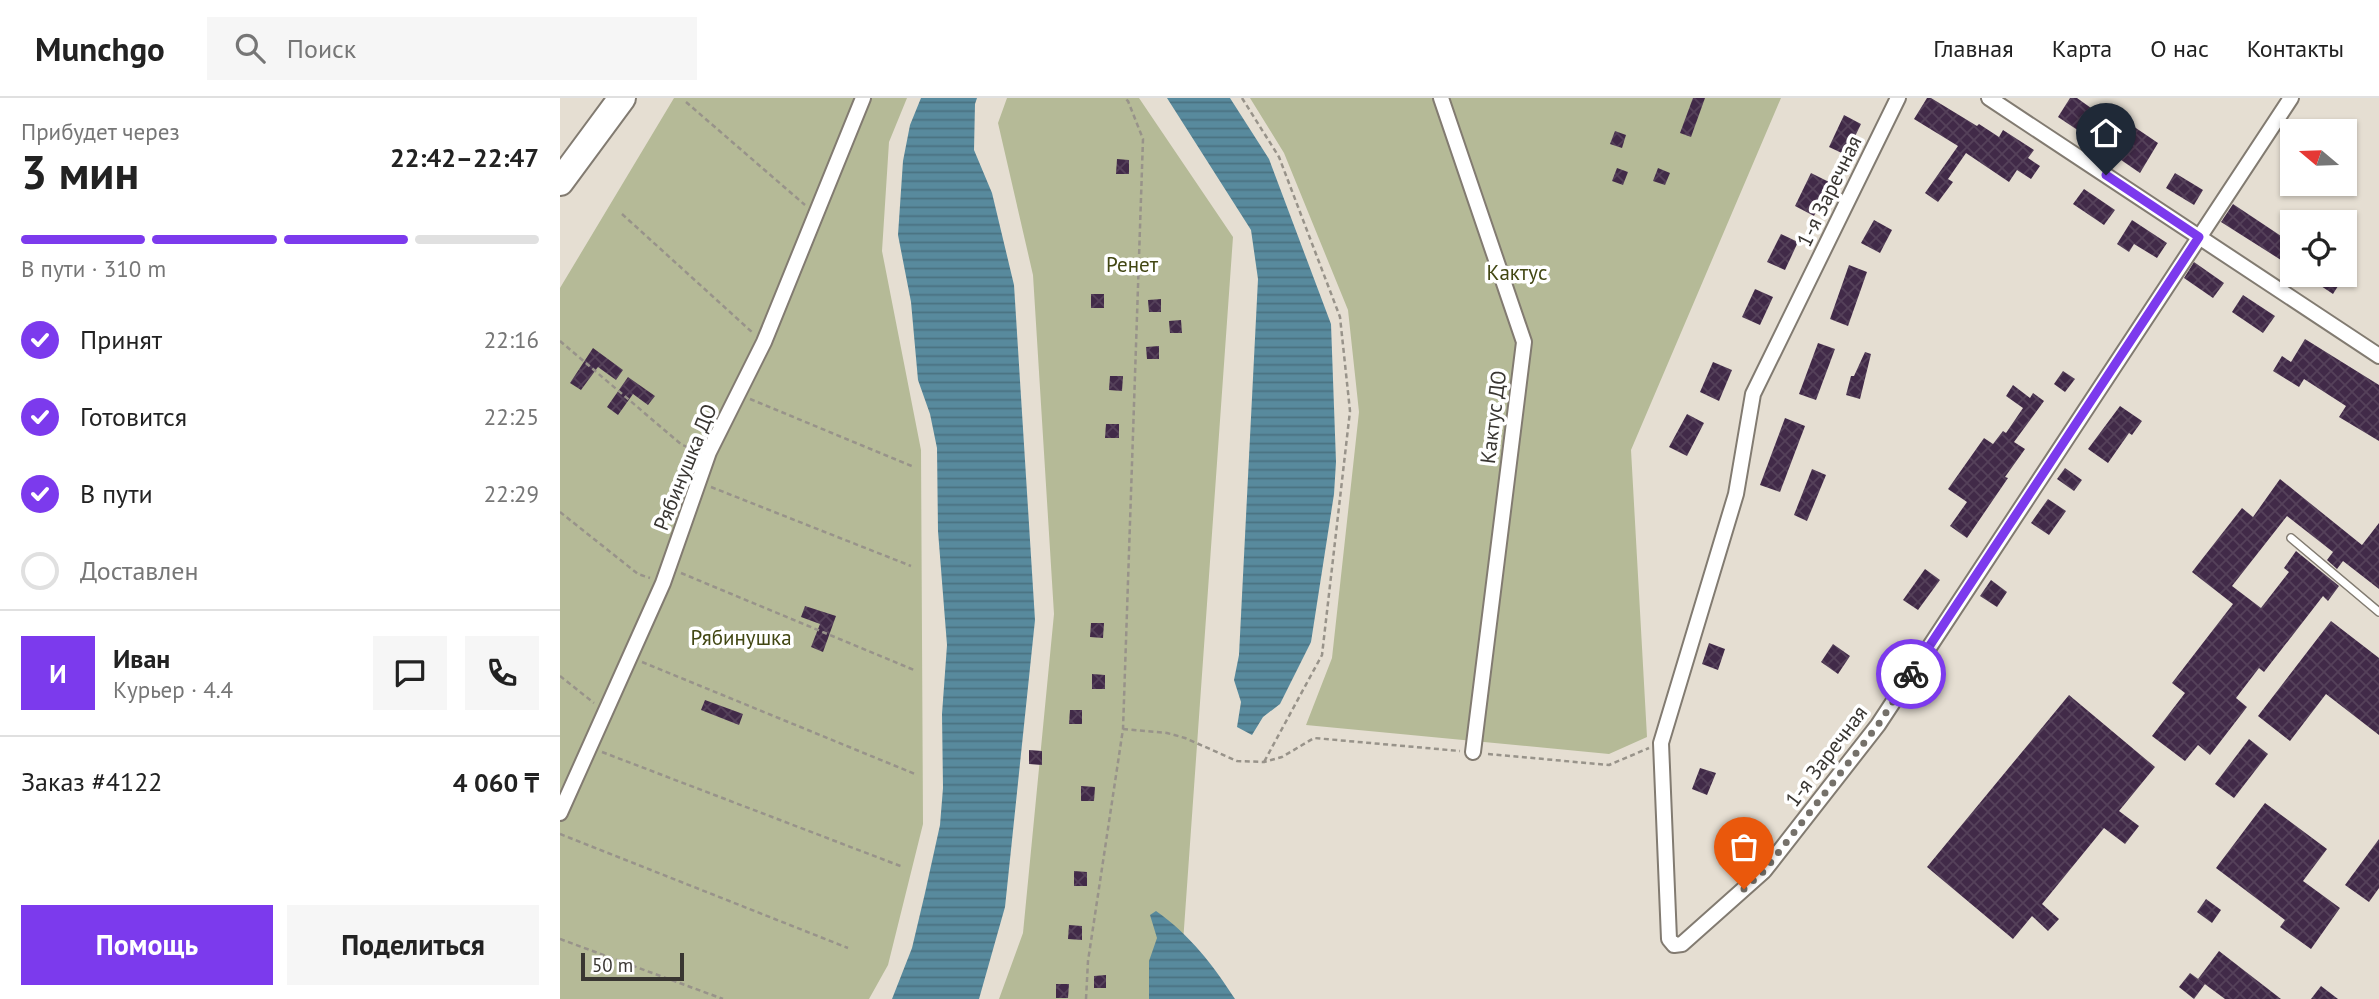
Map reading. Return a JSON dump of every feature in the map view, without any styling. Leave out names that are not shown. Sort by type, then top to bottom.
[{"type":"highway","points":[[560,182],[622,98]]},
{"type":"street","name":"Рябинушка ДО","points":[[560,813],[663,583],[709,452],[764,342],[863,98]]},
{"type":"street","name":"Кактус ДО","points":[[1441,98],[1524,342],[1473,752]]},
{"type":"street","name":"1-я Заречная","points":[[1898,98],[1752,394],[1736,494],[1661,743],[1669,939],[1670,943],[1678,946],[1764,871],[1878,725],[2291,98]]},
{"type":"street","points":[[1989,98],[2379,356]]},
{"type":"lane","points":[[2291,538],[2379,612]]},
{"type":"path","points":[[1086,999],[1087,961],[1123,729],[1143,139],[1125,98]]},
{"type":"path","points":[[1242,98],[1279,157],[1340,317],[1350,411],[1322,655],[1264,762]]},
{"type":"path","points":[[686,102],[816,213]]},
{"type":"path","points":[[622,214],[764,342]]},
{"type":"path","points":[[560,341],[682,445],[709,452]]},
{"type":"path","points":[[738,394],[914,467]]},
{"type":"path","points":[[698,482],[911,566]]},
{"type":"path","points":[[560,512],[638,574],[663,583]]},
{"type":"path","points":[[668,568],[914,670]]},
{"type":"path","points":[[629,657],[915,774]]},
{"type":"path","points":[[560,676],[606,711]]},
{"type":"path","points":[[1123,729],[1167,733],[1237,761],[1264,762],[1282,757],[1314,738],[1609,765],[1661,743]]},
{"type":"path","points":[[589,747],[903,867]]},
{"type":"path","points":[[560,834],[848,948]]},
{"type":"path","points":[[560,939],[723,999]]},
{"type":"green space","name":"Рябинушка","points":[[674,98],[907,98],[889,142],[882,251],[921,450],[923,824],[888,965],[869,999],[560,999],[560,288]]},
{"type":"green space","name":"Ренет","points":[[1007,98],[1139,98],[1233,237],[1179,999],[999,999],[1023,933],[1054,614],[1033,275],[998,123]]},
{"type":"green space","name":"Кактус","points":[[1250,98],[1781,98],[1631,450],[1647,737],[1609,754],[1306,725],[1332,658],[1359,412],[1348,310],[1284,153]]},
{"type":"water","points":[[921,98],[977,98],[974,150],[992,193],[1014,285],[1035,620],[1005,907],[979,999],[892,999],[912,948],[940,825],[943,788],[942,714],[947,645],[938,531],[937,448],[930,414],[918,380],[911,302],[898,235],[903,161],[910,125]]},
{"type":"water","points":[[1167,98],[1230,98],[1269,159],[1331,324],[1336,462],[1334,494],[1311,642],[1280,704],[1263,717],[1252,735],[1237,727],[1241,702],[1234,680],[1239,655],[1258,279],[1251,230]]},
{"type":"water","points":[[1156,911],[1200,951],[1235,999],[1149,999],[1149,961],[1157,938],[1150,915]]},
{"type":"building","points":[[1693,98],[1705,98],[1691,137],[1680,133]]},
{"type":"building","points":[[1927,98],[1999,137],[2003,130],[2034,150],[2028,158],[2040,166],[2031,179],[2017,170],[2009,182],[1966,153],[1948,179],[1953,182],[1938,202],[1925,193],[1958,146],[1914,119]]},
{"type":"building","points":[[2070,98],[2077,98],[2105,118],[2091,139],[2058,117]]},
{"type":"building","points":[[1844,115],[1861,124],[1846,155],[1829,147]]},
{"type":"building","points":[[2127,122],[2158,143],[2140,173],[2108,151]]},
{"type":"building","points":[[1615,131],[1626,135],[1622,148],[1610,144]]},
{"type":"building","points":[[1117,159],[1129,160],[1129,174],[1116,174]]},
{"type":"building","points":[[1617,168],[1628,172],[1623,185],[1612,181]]},
{"type":"building","points":[[1658,168],[1670,173],[1665,185],[1653,181]]},
{"type":"building","points":[[1811,173],[1831,183],[1814,216],[1795,206]]},
{"type":"building","points":[[2175,173],[2203,190],[2194,205],[2166,188]]},
{"type":"building","points":[[2084,189],[2115,210],[2104,225],[2073,204]]},
{"type":"building","points":[[2233,204],[2280,235],[2280,259],[2221,222]]},
{"type":"building","points":[[1874,220],[1892,230],[1880,253],[1861,243]]},
{"type":"building","points":[[2132,220],[2167,243],[2157,258],[2134,244],[2129,252],[2117,244]]},
{"type":"building","points":[[1781,234],[1798,242],[1785,270],[1767,262]]},
{"type":"building","points":[[2194,262],[2224,283],[2213,298],[2184,278]]},
{"type":"building","points":[[1849,265],[1867,272],[1848,326],[1830,319]]},
{"type":"building","points":[[2322,287],[2337,287],[2333,294]]},
{"type":"building","points":[[1755,289],[1773,297],[1760,325],[1742,317]]},
{"type":"building","points":[[1091,294],[1104,294],[1104,308],[1091,308]]},
{"type":"building","points":[[2243,295],[2275,316],[2263,333],[2232,312]]},
{"type":"building","points":[[1161,299],[1161,312],[1149,312],[1148,300]]},
{"type":"building","points":[[1181,320],[1182,333],[1170,333],[1169,321]]},
{"type":"building","points":[[2305,339],[2379,385],[2379,441],[2339,417],[2346,406],[2304,379],[2299,387],[2273,371],[2282,356],[2291,362]]},
{"type":"building","points":[[1818,343],[1835,349],[1816,400],[1799,394]]},
{"type":"building","points":[[1159,346],[1159,359],[1147,359],[1146,347]]},
{"type":"building","points":[[593,348],[623,370],[616,380],[598,367],[581,390],[570,383]]},
{"type":"building","points":[[1865,352],[1871,354],[1860,399],[1846,395],[1851,376],[1854,376]]},
{"type":"building","points":[[1713,362],[1732,370],[1719,401],[1700,392]]},
{"type":"building","points":[[2063,371],[2075,379],[2065,392],[2054,384]]},
{"type":"building","points":[[1110,376],[1123,376],[1122,391],[1109,390]]},
{"type":"building","points":[[628,377],[655,396],[648,405],[633,394],[618,415],[607,407]]},
{"type":"building","points":[[2013,385],[2030,398],[2033,393],[2044,401],[2014,442],[2025,449],[1967,538],[1950,526],[1967,502],[1948,489],[1984,438],[1993,444],[2003,431],[2006,433],[2023,408],[2006,396]]},
{"type":"building","points":[[2120,406],[2142,421],[2132,435],[2129,433],[2108,463],[2088,449]]},
{"type":"building","points":[[1687,414],[1704,423],[1687,456],[1669,447]]},
{"type":"building","points":[[1785,418],[1805,426],[1780,492],[1760,485]]},
{"type":"building","points":[[1106,424],[1119,424],[1119,438],[1105,438]]},
{"type":"building","points":[[2065,468],[2082,480],[2074,491],[2057,479]]},
{"type":"building","points":[[1812,469],[1826,475],[1807,521],[1794,515]]},
{"type":"building","points":[[2280,479],[2362,545],[2379,523],[2379,589],[2343,561],[2337,569],[2327,560],[2333,552],[2287,516],[2232,586],[2261,608],[2289,572],[2284,568],[2296,551],[2339,586],[2328,601],[2323,596],[2264,672],[2259,668],[2236,698],[2247,707],[2210,755],[2198,745],[2185,761],[2152,736],[2185,693],[2172,683],[2233,604],[2192,572],[2242,508],[2253,517]]},
{"type":"building","points":[[2048,499],[2066,511],[2049,535],[2031,523]]},
{"type":"building","points":[[1925,569],[1940,580],[1918,610],[1903,600]]},
{"type":"building","points":[[1991,580],[2007,592],[1997,607],[1980,596]]},
{"type":"building","points":[[805,606],[836,616],[823,652],[811,647],[820,624],[801,617]]},
{"type":"building","points":[[2331,621],[2379,658],[2379,735],[2326,694],[2290,741],[2258,716]]},
{"type":"building","points":[[1091,623],[1104,623],[1103,638],[1090,637]]},
{"type":"building","points":[[1709,643],[1725,649],[1718,670],[1702,664]]},
{"type":"building","points":[[1833,644],[1850,656],[1838,674],[1821,662]]},
{"type":"building","points":[[1092,674],[1105,675],[1105,689],[1092,689]]},
{"type":"building","points":[[2069,695],[2155,767],[2119,811],[2139,826],[2125,844],[2104,828],[2042,904],[2059,919],[2048,931],[2032,916],[2013,939],[1927,867]]},
{"type":"building","points":[[705,700],[743,714],[739,725],[701,710]]},
{"type":"building","points":[[1070,710],[1082,710],[1082,724],[1069,724]]},
{"type":"building","points":[[2249,739],[2268,754],[2234,798],[2215,784]]},
{"type":"building","points":[[1029,750],[1042,751],[1042,765],[1029,764]]},
{"type":"building","points":[[1700,768],[1716,773],[1707,795],[1692,789]]},
{"type":"building","points":[[1081,786],[1095,787],[1094,801],[1081,801]]},
{"type":"building","points":[[2265,803],[2327,849],[2303,881],[2340,908],[2311,949],[2280,927],[2285,920],[2216,868]]},
{"type":"building","points":[[2379,839],[2379,888],[2369,902],[2345,885]]},
{"type":"building","points":[[1074,871],[1087,872],[1087,886],[1074,886]]},
{"type":"building","points":[[2206,899],[2221,910],[2212,923],[2197,912]]},
{"type":"building","points":[[1069,925],[1082,926],[1082,940],[1068,939]]},
{"type":"building","points":[[2219,951],[2281,999],[2225,999],[2198,979]]},
{"type":"building","points":[[2190,973],[2205,984],[2194,999],[2179,987]]},
{"type":"building","points":[[1106,975],[1106,988],[1094,988],[1094,976]]},
{"type":"building","points":[[1056,984],[1069,984],[1068,998],[1056,998]]},
{"type":"building","points":[[2321,986],[2338,999],[2311,999]]},
{"type":"way so far","points":[[1744,889],[1764,871],[1878,725],[1911,674]]},
{"type":"route","points":[[1911,674],[2199,237],[2106,175]]}]
